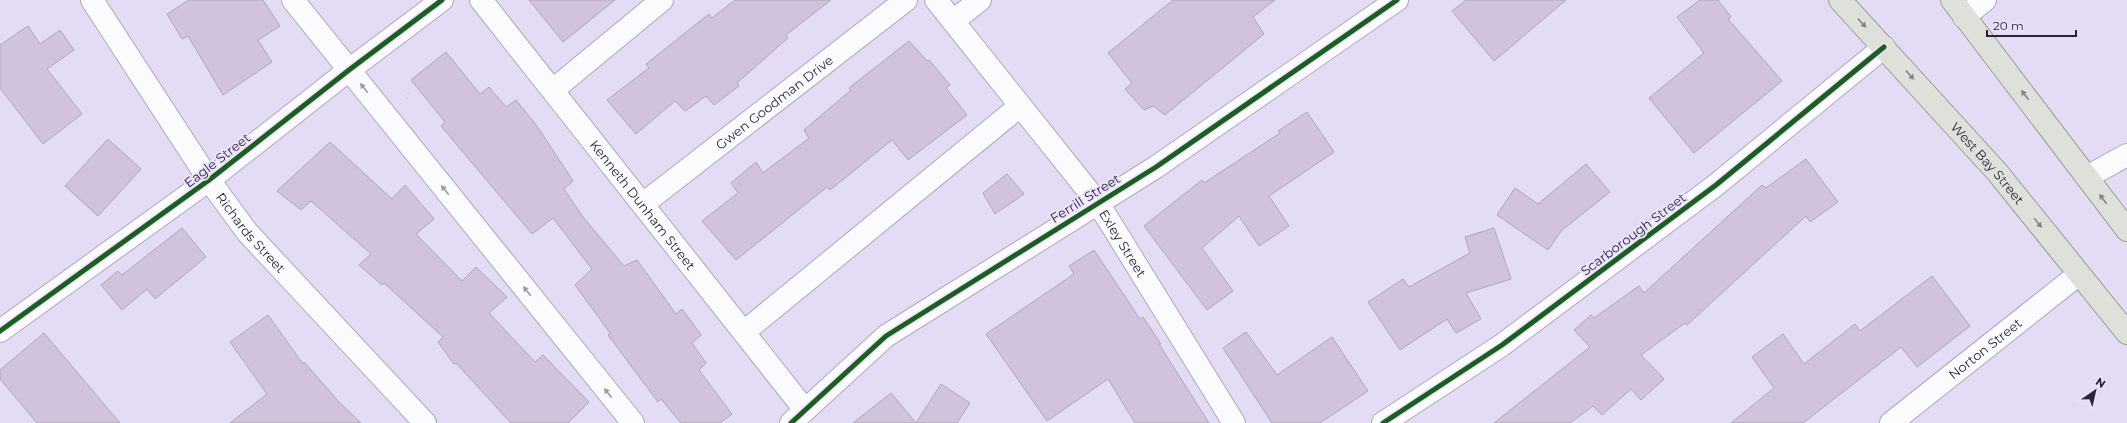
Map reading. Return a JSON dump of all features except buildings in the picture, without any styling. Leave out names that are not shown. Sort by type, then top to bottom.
[{"type":"main road","name":"West Bay Street","points":[[1840,0],[1997,172],[2127,333]]},
{"type":"main road","points":[[1958,8],[2127,230]]},
{"type":"street","name":"Richards Street","points":[[92,0],[210,180],[247,232],[426,423]]},
{"type":"street","points":[[293,0],[633,423]]},
{"type":"street","name":"Eagle Street","points":[[0,331],[210,180],[349,70],[442,0]]},
{"type":"street","name":"Kenneth Dunham Street","points":[[481,0],[744,332],[798,416]]},
{"type":"street","points":[[553,90],[662,0]]},
{"type":"street","name":"Gwen Goodman Drive","points":[[643,204],[906,0]]},
{"type":"street","name":"Exley Street","points":[[936,0],[1098,203],[1234,423]]},
{"type":"street","points":[[953,21],[980,0]]},
{"type":"street","name":"Ferrill Street","points":[[798,416],[886,336],[1156,167],[1397,0]]},
{"type":"street","points":[[1958,8],[1985,0]]},
{"type":"street","name":"Scarborough Street","points":[[1383,423],[1502,345],[1709,190],[1884,47]]},
{"type":"street","points":[[744,332],[1020,106]]},
{"type":"street","points":[[2087,177],[2127,156]]},
{"type":"street","name":"Norton Street","points":[[1891,423],[2079,274]]},
{"type":"cycle path","points":[[0,331],[209,180],[349,70],[442,0]]},
{"type":"cycle path","points":[[791,423],[886,336],[1156,167],[1397,0]]},
{"type":"cycle path","points":[[1383,423],[1502,345],[1716,185],[1884,47]]}]
